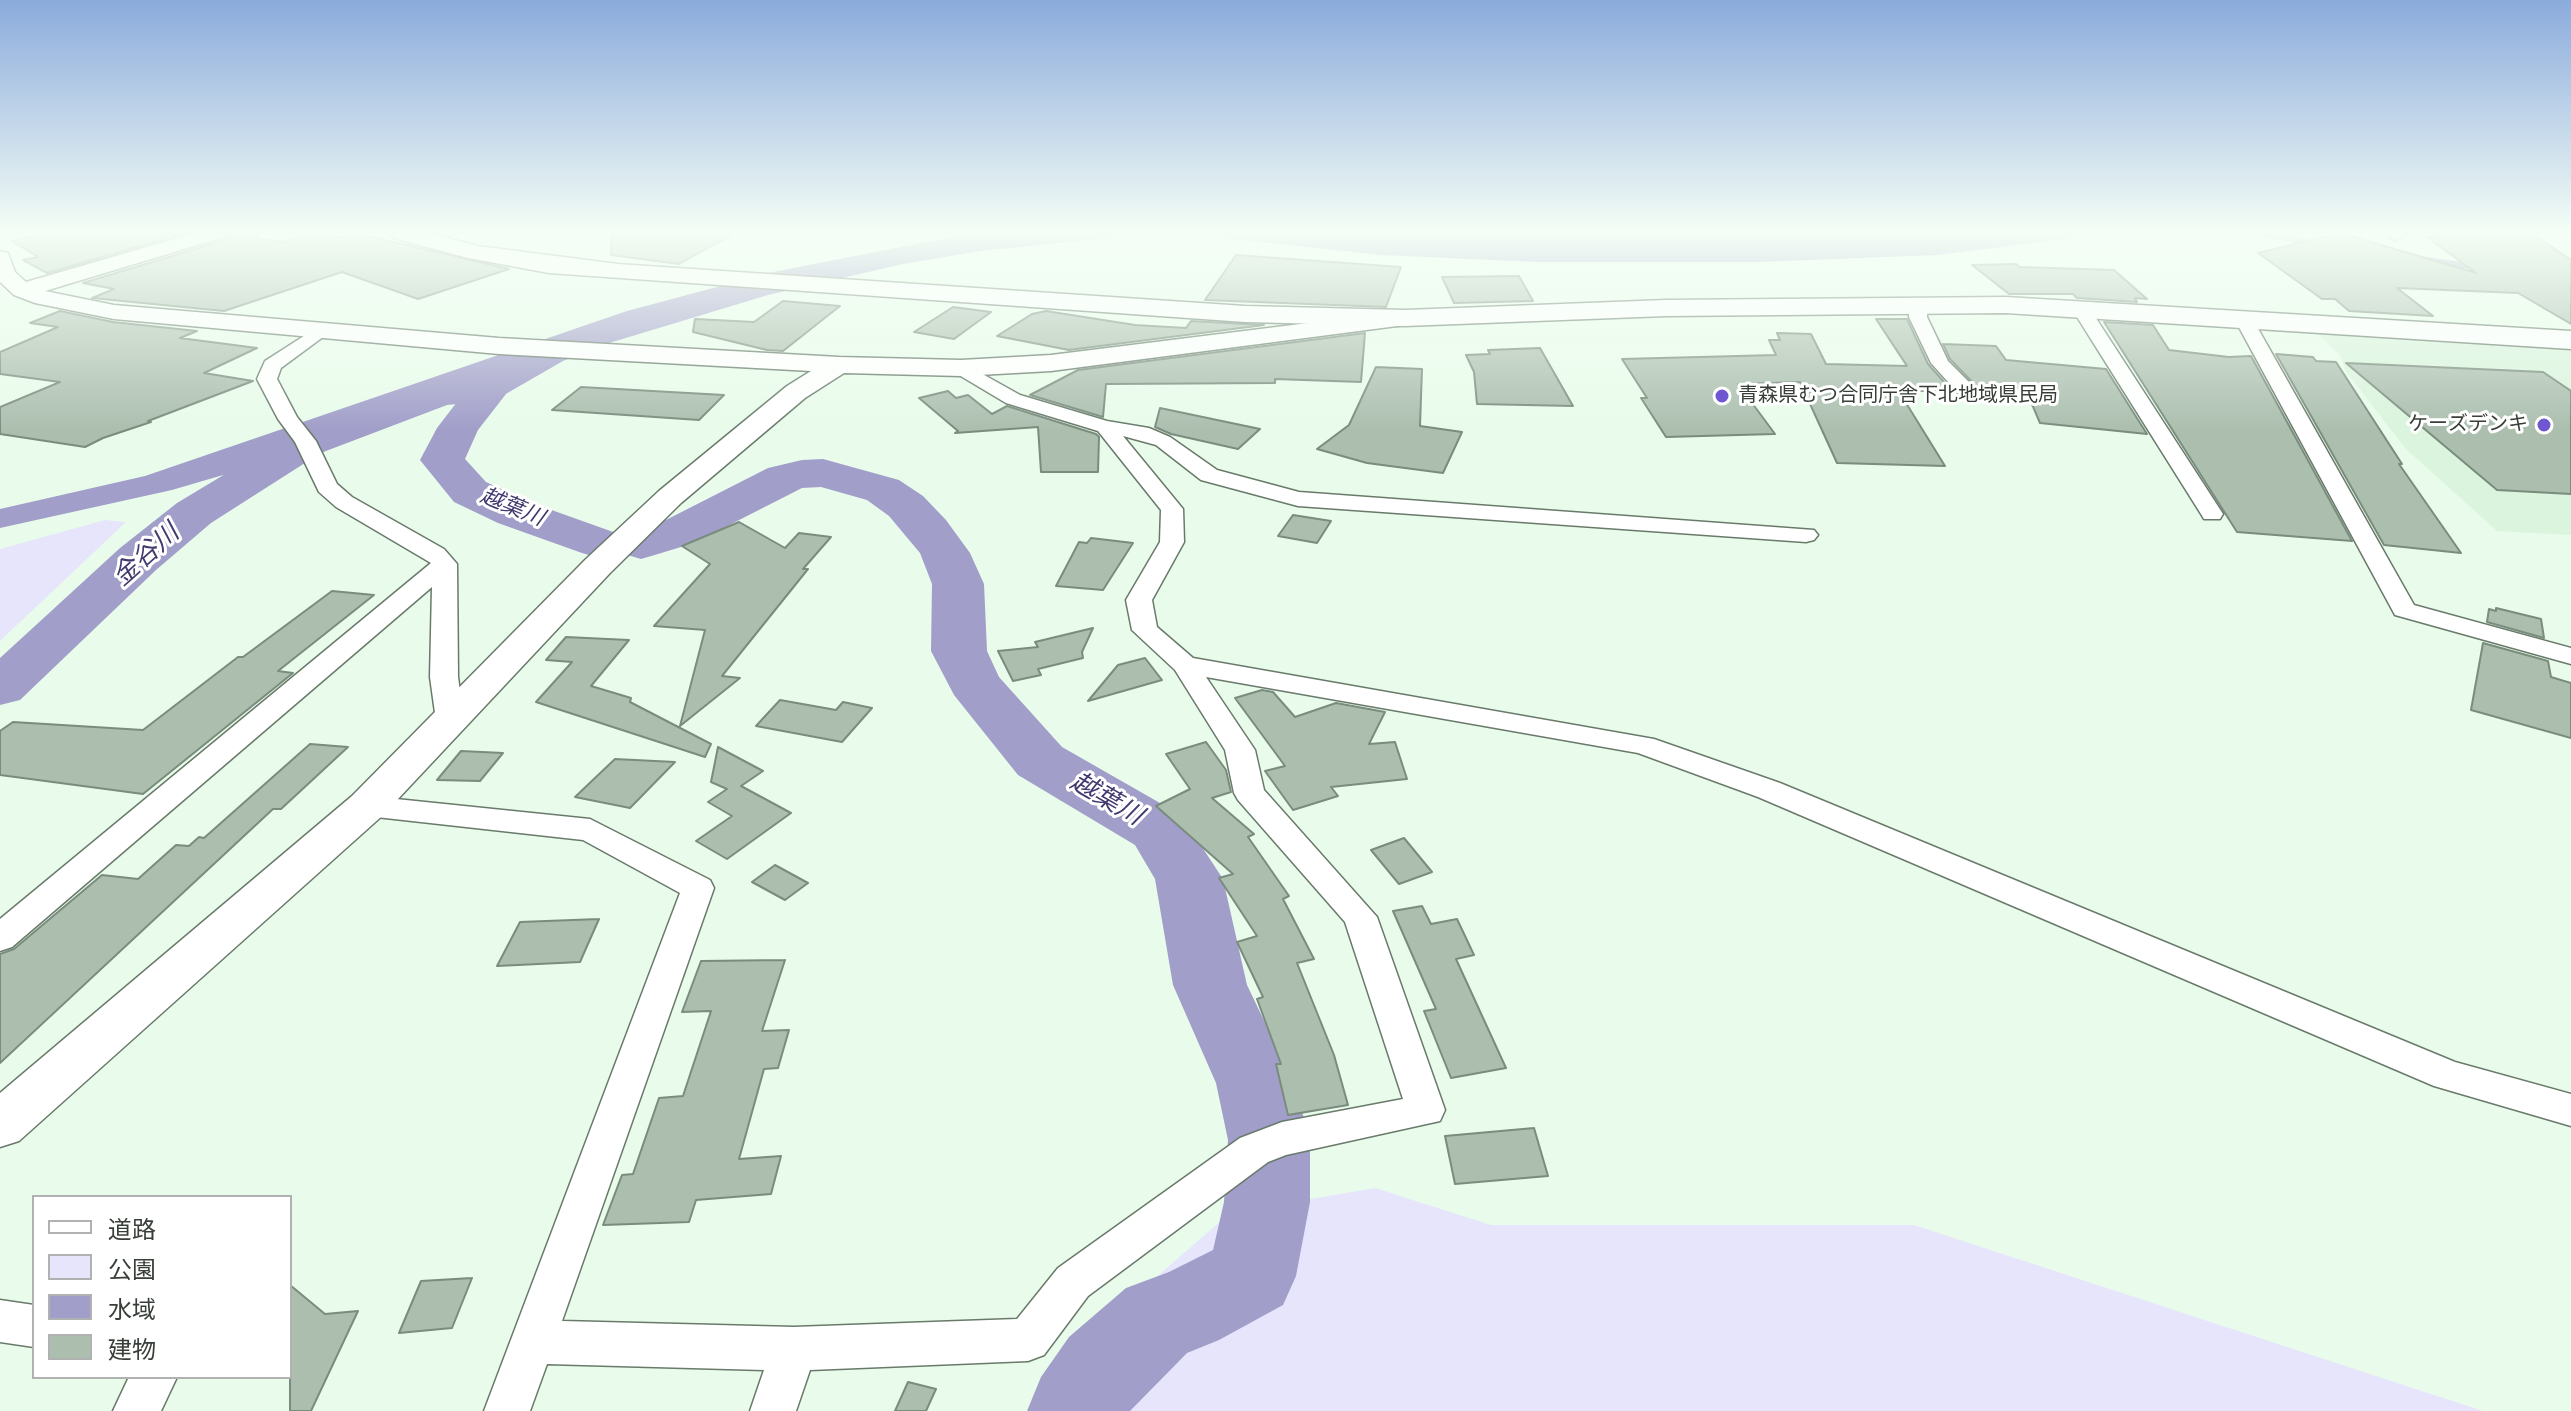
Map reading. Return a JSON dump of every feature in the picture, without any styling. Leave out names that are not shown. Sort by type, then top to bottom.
[{"type":"highway","points":[[1008,299],[1260,315],[1405,318],[1666,308],[2006,305],[2571,340]]},
{"type":"street","points":[[47,299],[114,312],[499,346],[839,365],[961,368],[1142,354],[1405,318]]},
{"type":"street","points":[[1918,306],[1918,317],[1940,363],[1965,389]]},
{"type":"street","points":[[2081,309],[2212,514]]},
{"type":"street","points":[[2243,318],[2404,610],[2571,656]]},
{"type":"street","points":[[321,330],[272,365],[267,379],[288,419],[305,441],[327,487],[344,502],[436,554],[445,564],[444,677],[450,720]]},
{"type":"street","points":[[0,1125],[367,806],[598,566],[670,497],[796,392],[839,365]]},
{"type":"street","points":[[961,368],[1013,399],[1105,427],[1142,432],[1163,441],[1209,475],[1298,499],[1806,535]]},
{"type":"street","points":[[531,1342],[794,1349],[1028,1340],[1073,1282],[1254,1150],[1282,1139],[1426,1110],[1360,917],[1249,793],[1240,750],[1185,665],[1145,630],[1139,600],[1172,542],[1172,509],[1105,427]]},
{"type":"street","points":[[0,938],[445,564]]},
{"type":"street","points":[[1185,665],[1644,745],[1769,790],[2447,1075],[2571,1110]]},
{"type":"street","points":[[367,806],[590,830],[698,888],[507,1411]]},
{"type":"street","points":[[0,1321],[32,1326]]},
{"type":"street","points":[[773,1411],[794,1349]]},
{"type":"street","points":[[136,1411],[153,1379]]},
{"type":"shaded area","points":[[2315,332],[2571,348],[2571,535],[2497,531],[2405,448],[2345,370],[2340,355]]},
{"type":"green space","points":[[105,520],[126,522],[0,641],[0,549]]},
{"type":"green space","points":[[1375,1188],[1491,1225],[1914,1225],[2483,1411],[1114,1411],[1115,1313],[1230,1213]]},
{"type":"water","points":[[672,299],[755,299],[606,344],[563,361],[497,399],[480,416],[454,453],[442,460],[434,450],[463,408],[457,404],[447,405],[326,451],[261,482],[223,475],[172,490],[0,528],[0,509],[145,476],[627,311]]},
{"type":"building","points":[[101,299],[261,299],[224,311]]},
{"type":"building","points":[[1206,299],[1389,299],[1386,307]]},
{"type":"building","points":[[1452,299],[1533,301],[1454,303]]},
{"type":"building","points":[[2090,299],[2135,299],[2137,302]]},
{"type":"building","points":[[2322,299],[2411,299],[2433,316],[2349,311],[2335,299]]},
{"type":"building","points":[[2528,299],[2571,299],[2571,324]]},
{"type":"building","points":[[783,301],[840,306],[783,351],[693,332],[695,319],[754,322]]},
{"type":"building","points":[[953,307],[991,312],[954,339],[914,332]]},
{"type":"building","points":[[60,311],[113,322],[197,331],[180,338],[257,348],[204,373],[253,381],[85,447],[0,434],[0,407],[60,382],[0,374],[0,352],[58,327],[30,323]]},
{"type":"building","points":[[1046,311],[1135,325],[1186,328],[1191,321],[1264,325],[1069,350],[997,336],[1032,314]]},
{"type":"building","points":[[1876,319],[1907,319],[1928,364],[1953,392],[1898,390],[1945,466],[1837,463],[1800,382],[1738,384],[1775,434],[1666,437],[1641,398],[1647,398],[1622,359],[1776,355],[1769,340],[1780,340],[1777,333],[1811,334],[1826,364],[1907,366]]},
{"type":"building","points":[[2104,322],[2153,325],[2169,350],[2229,357],[2251,356],[2352,541],[2237,532]]},
{"type":"building","points":[[1365,333],[1361,382],[1275,379],[1275,383],[1106,384],[1103,417],[1030,395],[1078,370]]},
{"type":"building","points":[[1943,344],[1996,346],[2006,360],[2106,369],[2147,434],[2040,423],[2025,388],[1976,386],[1950,359]]},
{"type":"building","points":[[1540,348],[1573,406],[1477,404],[1474,372],[1466,355],[1490,354],[1488,350]]},
{"type":"building","points":[[2276,354],[2336,362],[2402,464],[2399,464],[2461,553],[2384,545]]},
{"type":"building","points":[[2346,363],[2543,372],[2571,391],[2571,494],[2497,490]]},
{"type":"building","points":[[1376,367],[1422,369],[1420,426],[1462,432],[1443,473],[1367,463],[1317,449],[1349,425]]},
{"type":"building","points":[[581,387],[724,395],[699,420],[552,410]]},
{"type":"building","points":[[948,391],[956,398],[968,395],[992,414],[1007,406],[1096,434],[1099,437],[1098,472],[1041,472],[1038,427],[955,433],[958,431],[919,398]]},
{"type":"building","points":[[1160,408],[1260,429],[1238,449],[1171,434],[1155,427]]},
{"type":"building","points":[[1293,515],[1331,521],[1317,543],[1278,536]]},
{"type":"building","points":[[739,522],[785,548],[799,533],[831,537],[722,676],[740,678],[680,726],[705,630],[654,626],[710,564],[682,546]]},
{"type":"building","points":[[1091,538],[1133,543],[1103,590],[1056,586],[1079,542],[1087,543]]},
{"type":"building","points":[[332,591],[374,595],[278,671],[293,673],[143,794],[0,775],[0,731],[13,722],[143,730],[238,657],[243,657]]},
{"type":"building","points":[[2496,608],[2541,619],[2544,638],[2487,622],[2489,609],[2496,611]]},
{"type":"building","points":[[1093,628],[1082,652],[1083,658],[1038,669],[1041,675],[1013,681],[998,651],[1038,647],[1035,642]]},
{"type":"building","points":[[566,637],[629,640],[591,686],[631,698],[630,702],[711,744],[705,757],[536,702],[572,662],[546,660]]},
{"type":"building","points":[[2483,643],[2548,661],[2551,677],[2571,683],[2571,738],[2471,710]]},
{"type":"building","points":[[1145,658],[1162,680],[1088,701],[1118,665]]},
{"type":"building","points":[[1262,690],[1273,692],[1295,717],[1336,703],[1385,712],[1369,744],[1395,742],[1407,779],[1331,787],[1338,796],[1293,810],[1265,771],[1285,766],[1235,698]]},
{"type":"building","points":[[780,700],[836,710],[843,702],[872,708],[842,742],[756,726]]},
{"type":"building","points":[[1206,742],[1226,770],[1231,792],[1212,798],[1254,834],[1248,837],[1289,896],[1283,899],[1314,959],[1297,963],[1334,1055],[1348,1105],[1288,1115],[1276,1064],[1281,1064],[1257,999],[1263,997],[1237,942],[1257,936],[1219,878],[1233,874],[1156,806],[1190,789],[1166,754]]},
{"type":"building","points":[[310,744],[348,747],[281,809],[273,809],[0,1063],[0,954],[14,949],[102,875],[138,879],[176,845],[189,846],[199,837],[204,838]]},
{"type":"building","points":[[718,747],[763,771],[741,786],[791,813],[727,859],[696,841],[732,816],[708,802],[727,789],[711,782]]},
{"type":"building","points":[[461,751],[503,753],[480,781],[437,780]]},
{"type":"building","points":[[615,759],[675,762],[630,808],[575,797]]},
{"type":"building","points":[[1404,838],[1432,872],[1399,884],[1371,850]]},
{"type":"building","points":[[775,865],[808,883],[785,900],[752,882]]},
{"type":"building","points":[[1422,906],[1431,924],[1457,919],[1474,955],[1456,959],[1506,1068],[1451,1078],[1424,1011],[1436,1009],[1393,911]]},
{"type":"building","points":[[599,919],[580,962],[497,966],[520,922]]},
{"type":"building","points":[[785,960],[762,1031],[789,1030],[778,1068],[764,1069],[739,1159],[781,1156],[771,1194],[696,1200],[689,1222],[603,1225],[622,1175],[633,1174],[659,1098],[683,1096],[711,1011],[682,1012],[701,961]]},
{"type":"building","points":[[1534,1128],[1548,1176],[1455,1184],[1445,1136]]},
{"type":"building","points":[[472,1278],[452,1328],[399,1333],[421,1281]]},
{"type":"building","points":[[292,1287],[325,1314],[358,1311],[311,1411],[290,1411]]},
{"type":"building","points":[[908,1382],[936,1389],[926,1411],[895,1411]]},
{"type":"waterway","name":"越葉川","points":[[485,394],[458,428],[442,460],[470,492],[515,513],[599,543]]},
{"type":"waterway","name":"金谷川","points":[[0,688],[138,559],[194,513],[315,438]]},
{"type":"waterway","name":"越葉川","points":[[641,544],[677,533],[784,478],[823,473],[883,490],[906,506],[945,553],[958,584],[959,651],[974,683],[1040,761],[1158,830],[1189,879],[1210,985],[1255,1083],[1269,1140],[1267,1202],[1251,1276],[1187,1310],[1158,1319],[1102,1370],[1075,1411]]},
{"type":"place","name":"青森県むつ合同庁舎下北地域県民局","points":[[1722,396]]},
{"type":"place","name":"ケーズデンキ","points":[[2544,425]]}]
